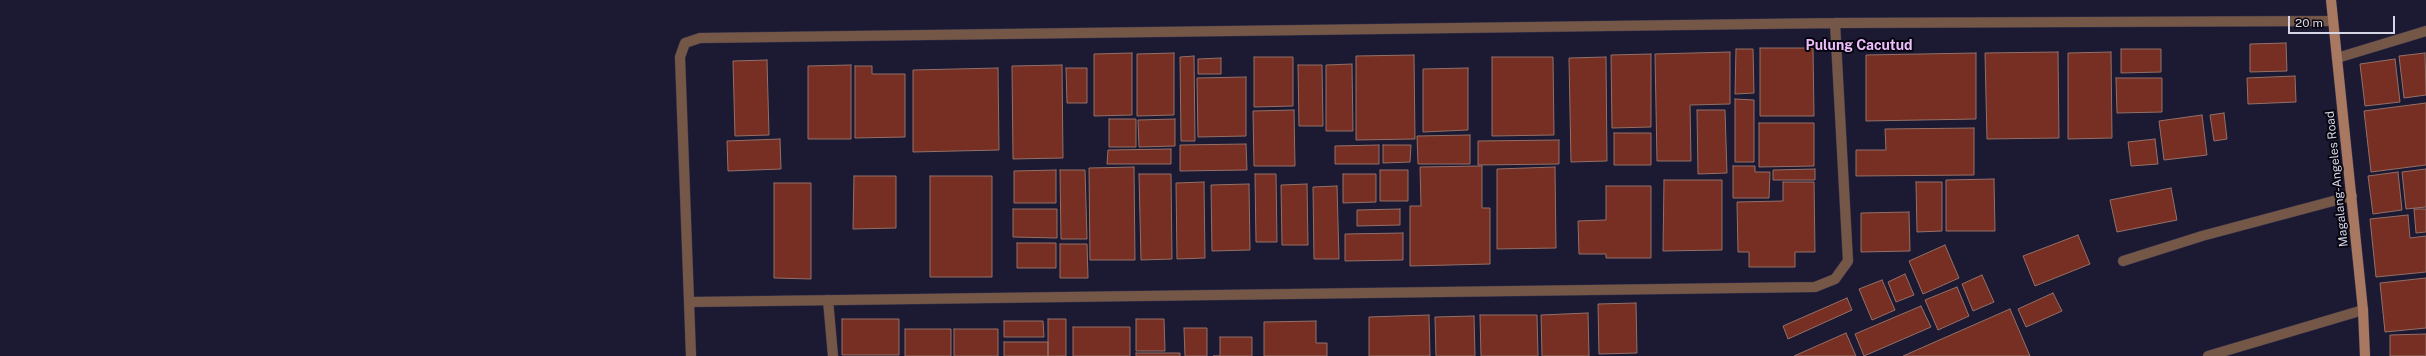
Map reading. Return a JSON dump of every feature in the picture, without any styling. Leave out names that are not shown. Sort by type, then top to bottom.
[{"type":"main road","name":"Magalang-Angeles Road","points":[[2331,0],[2363,310],[2365,356]]},
{"type":"street","points":[[691,356],[691,302],[680,57],[685,43],[700,38],[1835,23],[2334,21]]},
{"type":"street","points":[[691,302],[1815,287],[1835,280],[1848,261],[1835,23]]},
{"type":"street","points":[[2337,58],[2426,31]]},
{"type":"street","points":[[2123,261],[2202,236],[2352,196]]},
{"type":"street","points":[[828,300],[832,356]]},
{"type":"street","points":[[2208,356],[2363,310]]},
{"type":"building","points":[[2286,43],[2287,71],[2250,72],[2250,44]]},
{"type":"building","points":[[1760,48],[1813,48],[1814,116],[1760,116]]},
{"type":"building","points":[[1736,49],[1753,49],[1754,93],[1735,94]]},
{"type":"building","points":[[2121,49],[2161,49],[2161,72],[2121,73]]},
{"type":"building","points":[[1730,52],[1730,104],[1690,105],[1691,161],[1657,161],[1655,54]]},
{"type":"building","points":[[2058,52],[2059,138],[1987,139],[1985,53]]},
{"type":"building","points":[[2111,52],[2112,138],[2068,139],[2068,53]]},
{"type":"building","points":[[1132,53],[1132,115],[1094,116],[1094,54]]},
{"type":"building","points":[[1174,53],[1174,115],[1137,116],[1137,54]]},
{"type":"building","points":[[1976,53],[1976,119],[1866,121],[1866,55]]},
{"type":"building","points":[[2425,53],[2426,95],[2404,98],[2399,56]]},
{"type":"building","points":[[1651,54],[1651,127],[1612,128],[1611,55]]},
{"type":"building","points":[[1414,55],[1415,139],[1356,140],[1356,56]]},
{"type":"building","points":[[1194,56],[1195,141],[1181,141],[1180,57]]},
{"type":"building","points":[[1254,57],[1293,57],[1293,106],[1254,107]]},
{"type":"building","points":[[1492,57],[1553,57],[1554,135],[1492,136]]},
{"type":"building","points":[[1606,57],[1607,161],[1571,162],[1569,58]]},
{"type":"building","points":[[1221,58],[1221,74],[1198,74],[1198,59]]},
{"type":"building","points":[[2395,59],[2400,102],[2365,106],[2360,64]]},
{"type":"building","points":[[767,60],[769,135],[735,136],[733,61]]},
{"type":"building","points":[[1352,64],[1353,131],[1326,131],[1326,65]]},
{"type":"building","points":[[851,65],[851,139],[808,139],[808,66]]},
{"type":"building","points":[[1062,65],[1063,158],[1013,159],[1012,66]]},
{"type":"building","points":[[1298,65],[1322,65],[1323,126],[1299,126]]},
{"type":"building","points":[[855,66],[872,66],[872,74],[905,74],[905,137],[855,138]]},
{"type":"building","points":[[998,68],[999,150],[913,152],[913,70]]},
{"type":"building","points":[[1066,68],[1087,68],[1087,103],[1067,103]]},
{"type":"building","points":[[1468,68],[1468,130],[1423,132],[1423,69]]},
{"type":"building","points":[[2295,76],[2296,102],[2248,104],[2247,78]]},
{"type":"building","points":[[1246,77],[1246,136],[1198,137],[1197,78]]},
{"type":"building","points":[[2116,78],[2162,78],[2162,112],[2117,113]]},
{"type":"building","points":[[1735,99],[1754,100],[1754,162],[1735,162]]},
{"type":"building","points":[[2426,103],[2426,165],[2371,172],[2364,111]]},
{"type":"building","points":[[1294,110],[1295,166],[1254,166],[1253,111]]},
{"type":"building","points":[[1697,110],[1725,110],[1727,173],[1698,174]]},
{"type":"building","points":[[2224,113],[2227,139],[2214,141],[2210,115]]},
{"type":"building","points":[[2202,115],[2207,155],[2164,160],[2159,121]]},
{"type":"building","points":[[1109,119],[1136,119],[1136,147],[1109,147]]},
{"type":"building","points":[[1175,119],[1175,146],[1139,147],[1138,120]]},
{"type":"building","points":[[1759,123],[1814,123],[1814,166],[1759,167]]},
{"type":"building","points":[[1974,128],[1974,175],[1856,176],[1856,150],[1886,150],[1885,129]]},
{"type":"building","points":[[1614,133],[1651,133],[1651,165],[1614,165]]},
{"type":"building","points":[[1470,135],[1470,164],[1418,164],[1417,136]]},
{"type":"building","points":[[780,139],[781,169],[728,171],[727,141]]},
{"type":"building","points":[[2155,139],[2158,164],[2131,166],[2128,142]]},
{"type":"building","points":[[1559,140],[1559,164],[1478,165],[1478,141]]},
{"type":"building","points":[[1246,144],[1247,170],[1180,171],[1180,145]]},
{"type":"building","points":[[1379,145],[1379,164],[1335,164],[1335,146]]},
{"type":"building","points":[[1383,145],[1411,145],[1410,162],[1383,163]]},
{"type":"building","points":[[1171,149],[1171,164],[1107,164],[1108,150]]},
{"type":"building","points":[[1482,166],[1482,208],[1490,208],[1490,264],[1410,266],[1410,206],[1421,206],[1420,167]]},
{"type":"building","points":[[1733,166],[1755,166],[1755,172],[1770,172],[1769,198],[1733,198]]},
{"type":"building","points":[[1134,167],[1135,260],[1090,260],[1089,168]]},
{"type":"building","points":[[1555,167],[1556,248],[1497,249],[1497,169]]},
{"type":"building","points":[[1815,169],[1815,180],[1773,180],[1773,170]]},
{"type":"building","points":[[2426,169],[2426,207],[2406,209],[2402,172]]},
{"type":"building","points":[[1056,170],[1056,203],[1014,203],[1014,171]]},
{"type":"building","points":[[1060,170],[1085,170],[1087,239],[1061,239]]},
{"type":"building","points":[[1380,170],[1408,170],[1408,201],[1380,201]]},
{"type":"building","points":[[2398,172],[2402,210],[2373,214],[2368,176]]},
{"type":"building","points":[[1139,174],[1171,174],[1172,259],[1141,260]]},
{"type":"building","points":[[1255,174],[1276,174],[1277,242],[1256,242]]},
{"type":"building","points":[[1343,174],[1376,174],[1376,202],[1343,203]]},
{"type":"building","points":[[854,176],[896,176],[896,228],[853,229]]},
{"type":"building","points":[[930,176],[992,176],[992,277],[930,277]]},
{"type":"building","points":[[1994,179],[1995,231],[1946,231],[1946,180]]},
{"type":"building","points":[[1664,180],[1722,180],[1722,250],[1663,251]]},
{"type":"building","points":[[1204,182],[1205,258],[1177,259],[1176,183]]},
{"type":"building","points":[[1783,182],[1814,182],[1815,252],[1795,252],[1795,267],[1749,267],[1749,252],[1738,252],[1737,202],[1783,201]]},
{"type":"building","points":[[1916,182],[1942,182],[1942,231],[1917,232]]},
{"type":"building","points":[[774,183],[811,183],[811,279],[774,278]]},
{"type":"building","points":[[1249,184],[1250,250],[1212,251],[1211,185]]},
{"type":"building","points":[[1307,184],[1308,245],[1282,245],[1281,185]]},
{"type":"building","points":[[1337,186],[1339,259],[1314,259],[1313,187]]},
{"type":"building","points":[[1606,186],[1651,186],[1651,258],[1606,258],[1606,254],[1579,254],[1578,221],[1606,220]]},
{"type":"building","points":[[2171,188],[2177,220],[2117,232],[2110,200]]},
{"type":"building","points":[[1013,209],[1057,209],[1057,238],[1013,237]]},
{"type":"building","points":[[1400,209],[1400,225],[1357,226],[1357,210]]},
{"type":"building","points":[[2414,209],[2426,209],[2426,232],[2416,233]]},
{"type":"building","points":[[1909,212],[1910,251],[1861,252],[1861,213]]},
{"type":"building","points":[[2408,215],[2410,238],[2426,236],[2426,272],[2376,277],[2370,219]]},
{"type":"building","points":[[1403,233],[1403,260],[1345,261],[1345,234]]},
{"type":"building","points":[[2078,235],[2090,264],[2035,286],[2023,256]]},
{"type":"building","points":[[1017,243],[1056,243],[1056,268],[1017,268]]},
{"type":"building","points":[[1060,244],[1087,244],[1088,278],[1060,278]]},
{"type":"building","points":[[1945,245],[1959,278],[1923,294],[1909,261]]},
{"type":"building","points":[[1905,274],[1914,295],[1896,302],[1888,282]]},
{"type":"building","points":[[1982,275],[1994,302],[1973,311],[1962,284]]},
{"type":"building","points":[[2426,278],[2426,328],[2385,332],[2380,283]]},
{"type":"building","points":[[1882,280],[1895,310],[1872,320],[1859,289]]},
{"type":"building","points":[[1957,287],[1969,316],[1938,330],[1925,300]]},
{"type":"building","points":[[2053,293],[2062,311],[2026,327],[2018,309]]},
{"type":"building","points":[[1847,298],[1852,310],[1788,339],[1783,326]]},
{"type":"building","points":[[1636,303],[1637,353],[1599,354],[1598,304]]},
{"type":"building","points":[[1921,306],[1931,327],[1864,356],[1855,334]]},
{"type":"building","points":[[2010,309],[2030,356],[1903,356]]},
{"type":"building","points":[[1588,313],[1589,356],[1542,356],[1541,315]]},
{"type":"building","points":[[1429,315],[1430,356],[1369,356],[1369,317]]},
{"type":"building","points":[[1480,315],[1537,315],[1538,356],[1481,356]]},
{"type":"building","points":[[1474,316],[1475,356],[1436,356],[1435,317]]},
{"type":"building","points":[[842,319],[899,319],[899,355],[842,355]]},
{"type":"building","points":[[1048,319],[1066,319],[1066,356],[1048,356]]},
{"type":"building","points":[[1136,319],[1164,319],[1165,351],[1136,351]]},
{"type":"building","points":[[1004,321],[1043,321],[1044,337],[1004,337]]},
{"type":"building","points":[[1316,321],[1316,343],[1327,343],[1327,356],[1264,356],[1264,322]]},
{"type":"building","points":[[1073,327],[1130,327],[1130,356],[1073,356]]},
{"type":"building","points":[[1184,328],[1207,328],[1207,356],[1185,356]]},
{"type":"building","points":[[905,329],[951,329],[951,356],[905,356]]},
{"type":"building","points":[[954,329],[998,329],[998,356],[954,356]]},
{"type":"building","points":[[1846,333],[1856,356],[1794,356]]},
{"type":"building","points":[[2426,334],[2426,356],[2390,356],[2390,335]]},
{"type":"building","points":[[1220,337],[1252,337],[1252,356],[1220,356]]},
{"type":"building","points":[[1004,342],[1048,342],[1048,356],[1004,356]]},
{"type":"building","points":[[1136,353],[1180,353],[1180,356],[1136,356]]},
{"type":"district","name":"Pulung Cacutud","points":[[1859,46]]}]
